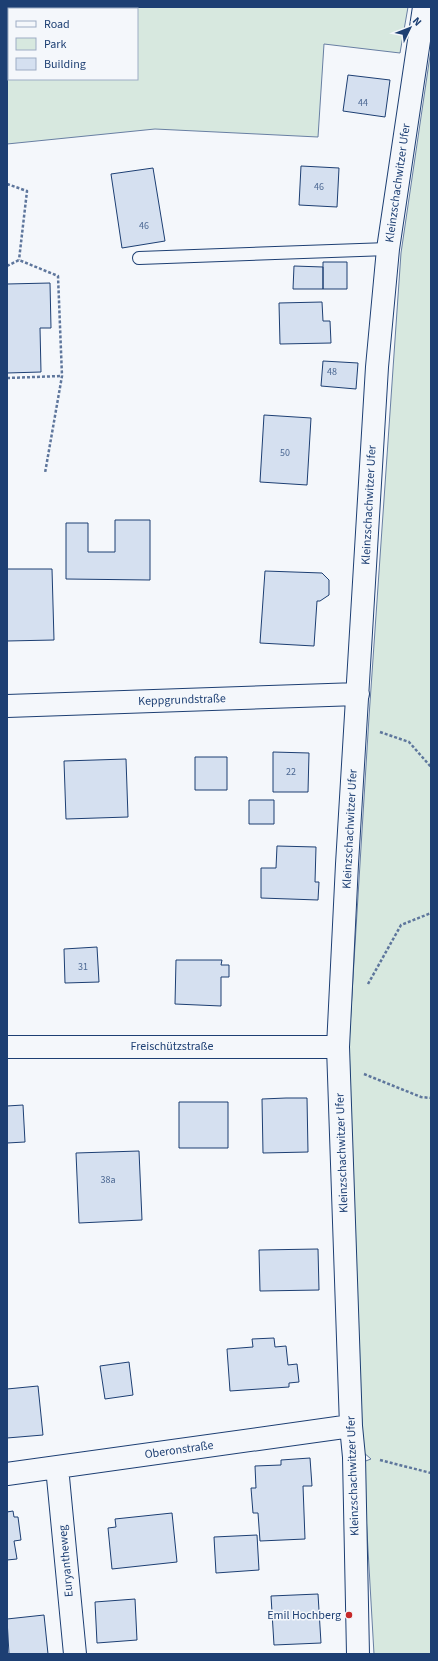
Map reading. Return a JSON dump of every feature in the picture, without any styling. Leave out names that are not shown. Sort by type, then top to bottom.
[{"type":"street","name":"Kleinzschachwitzer Ufer","points":[[358,1654],[354,1457],[351,1426],[338,1047],[378,367],[388,249],[424,7]]},
{"type":"street","name":"Keppgrundstraße","points":[[7,706],[358,694]]},
{"type":"street","name":"Freischützstraße","points":[[7,1047],[338,1047]]},
{"type":"street","name":"Oberonstraße","points":[[7,1474],[351,1426]]},
{"type":"street","name":"Euryantheweg","points":[[57,1467],[75,1654]]},
{"type":"lane","points":[[139,258],[388,249]]},
{"type":"path","points":[[7,184],[27,191],[19,260]]},
{"type":"path","points":[[7,266],[19,260],[58,276],[62,376],[45,473]]},
{"type":"path","points":[[7,378],[62,376]]},
{"type":"path","points":[[356,723],[409,742],[431,767]]},
{"type":"path","points":[[366,987],[401,925],[431,913]]},
{"type":"path","points":[[339,1069],[360,1073],[421,1097],[431,1098]]},
{"type":"path","points":[[354,1457],[386,1461],[431,1473]]},
{"type":"green space","points":[[7,7],[408,7],[400,53],[324,44],[318,137],[155,129],[7,144]]},
{"type":"green space","points":[[431,49],[431,1654],[374,1654],[363,1462],[371,1459],[363,1452],[356,1289],[349,1043],[369,717],[401,253]]},
{"type":"building","points":[[348,75],[390,80],[385,117],[343,111]]},
{"type":"building","points":[[301,166],[339,168],[337,207],[299,205]]},
{"type":"building","points":[[153,168],[165,241],[122,248],[111,174]]},
{"type":"building","points":[[323,262],[347,262],[347,289],[323,289]]},
{"type":"building","points":[[294,266],[323,267],[323,289],[293,289]]},
{"type":"building","points":[[50,283],[51,328],[40,328],[41,372],[7,373],[7,284]]},
{"type":"building","points":[[322,302],[323,321],[330,321],[331,343],[280,344],[279,303]]},
{"type":"building","points":[[323,361],[358,363],[356,389],[321,386]]},
{"type":"building","points":[[264,415],[311,418],[307,485],[260,482]]},
{"type":"building","points":[[115,520],[150,520],[150,580],[66,579],[66,523],[88,523],[88,552],[115,552]]},
{"type":"building","points":[[7,569],[52,569],[54,640],[7,641]]},
{"type":"building","points":[[265,571],[322,573],[329,580],[329,595],[320,601],[317,601],[314,646],[260,643]]},
{"type":"building","points":[[273,752],[309,753],[308,792],[273,792]]},
{"type":"building","points":[[195,757],[227,757],[227,790],[195,790]]},
{"type":"building","points":[[126,759],[128,817],[66,819],[64,761]]},
{"type":"building","points":[[249,800],[274,800],[274,824],[249,824]]},
{"type":"building","points":[[277,846],[316,847],[315,882],[319,882],[318,900],[261,898],[261,868],[276,868]]},
{"type":"building","points":[[97,947],[99,982],[65,983],[64,949]]},
{"type":"building","points":[[176,960],[222,960],[221,965],[229,965],[229,977],[221,977],[221,1006],[175,1004]]},
{"type":"building","points":[[307,1098],[308,1152],[263,1153],[262,1099]]},
{"type":"building","points":[[179,1102],[228,1102],[228,1148],[179,1148]]},
{"type":"building","points":[[23,1105],[25,1142],[7,1143],[7,1106]]},
{"type":"building","points":[[139,1151],[142,1220],[79,1223],[76,1153]]},
{"type":"building","points":[[318,1249],[319,1290],[260,1291],[259,1250]]},
{"type":"building","points":[[274,1338],[275,1347],[286,1346],[288,1365],[297,1364],[299,1382],[289,1383],[289,1387],[230,1391],[227,1349],[253,1347],[252,1339]]},
{"type":"building","points":[[129,1362],[133,1395],[105,1399],[100,1366]]},
{"type":"building","points":[[38,1386],[43,1435],[7,1438],[7,1389]]},
{"type":"building","points":[[310,1458],[312,1486],[303,1486],[305,1539],[260,1541],[258,1513],[253,1513],[251,1488],[256,1488],[255,1466],[281,1465],[281,1460]]},
{"type":"building","points":[[13,1511],[14,1517],[18,1517],[21,1540],[14,1541],[17,1559],[7,1560],[7,1512]]},
{"type":"building","points":[[172,1513],[177,1562],[112,1569],[108,1528],[116,1527],[115,1519]]},
{"type":"building","points":[[257,1535],[259,1570],[216,1573],[214,1537]]},
{"type":"building","points":[[318,1594],[321,1643],[274,1645],[271,1596]]},
{"type":"building","points":[[135,1599],[137,1640],[97,1643],[95,1602]]},
{"type":"building","points":[[44,1615],[48,1654],[9,1654],[7,1619]]},
{"type":"place","name":"Emil Hochberg","points":[[349,1615]]}]
